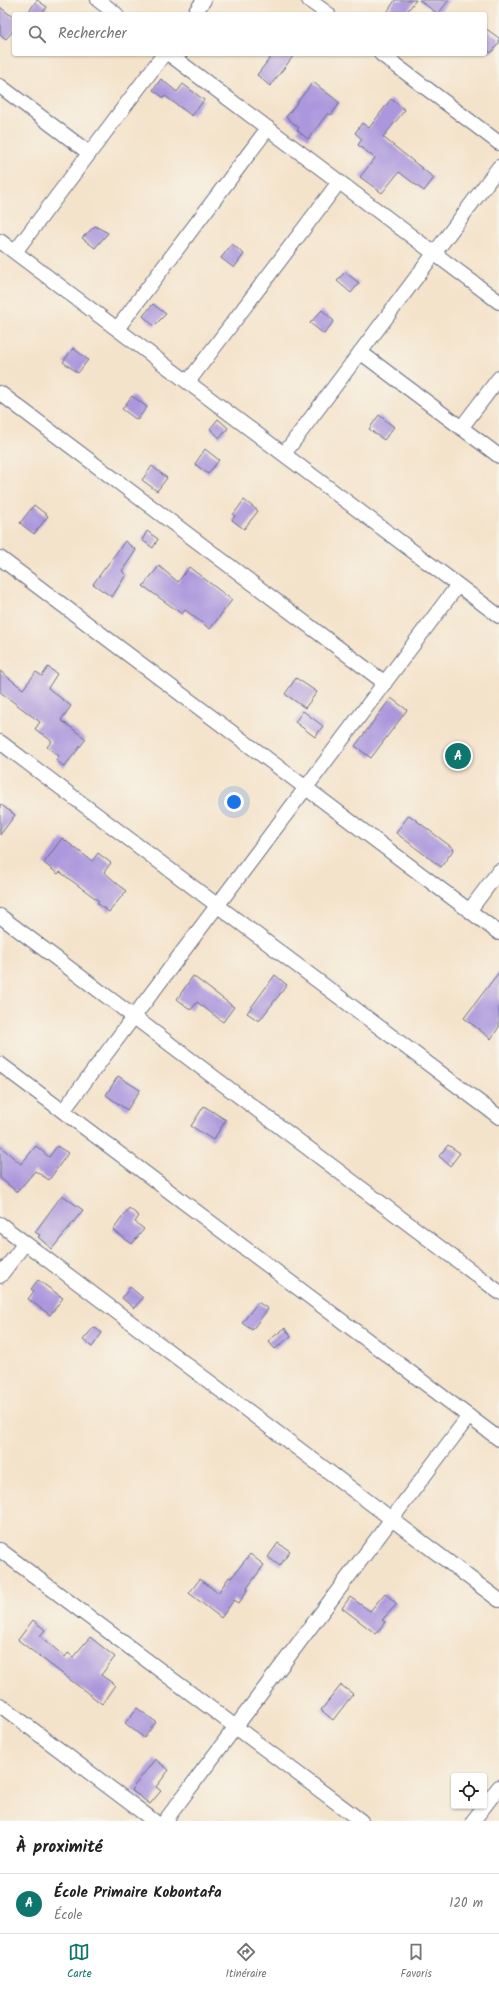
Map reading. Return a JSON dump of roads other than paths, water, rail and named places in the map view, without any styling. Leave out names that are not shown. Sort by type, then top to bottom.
[{"type":"street","points":[[98,0],[113,12]]},
{"type":"street","points":[[195,12],[204,0]]},
{"type":"street","points":[[309,0],[325,12]]},
{"type":"street","points":[[15,252],[162,56]]},
{"type":"street","points":[[173,56],[499,302]]},
{"type":"street","points":[[384,56],[499,143]]},
{"type":"street","points":[[0,86],[89,153]]},
{"type":"street","points":[[117,329],[268,128]]},
{"type":"street","points":[[284,454],[499,167]]},
{"type":"street","points":[[188,382],[339,182]]},
{"type":"street","points":[[0,241],[499,616]]},
{"type":"street","points":[[360,352],[499,456]]},
{"type":"street","points":[[461,428],[499,378]]},
{"type":"street","points":[[0,393],[385,683]]},
{"type":"street","points":[[0,558],[499,933]]},
{"type":"street","points":[[63,1111],[458,585]]},
{"type":"street","points":[[0,742],[499,1117]]},
{"type":"street","points":[[469,911],[499,871]]},
{"type":"street","points":[[0,916],[499,1292]]},
{"type":"street","points":[[0,1064],[499,1439]]},
{"type":"street","points":[[0,1224],[499,1600]]},
{"type":"street","points":[[0,1276],[25,1243]]},
{"type":"street","points":[[165,1821],[469,1416]]},
{"type":"street","points":[[0,1550],[361,1821]]},
{"type":"street","points":[[0,1705],[154,1821]]},
{"type":"street","points":[[474,1821],[499,1787]]},
{"type":"place","name":"École Primaire Kobontafa","points":[[458,756]]}]
